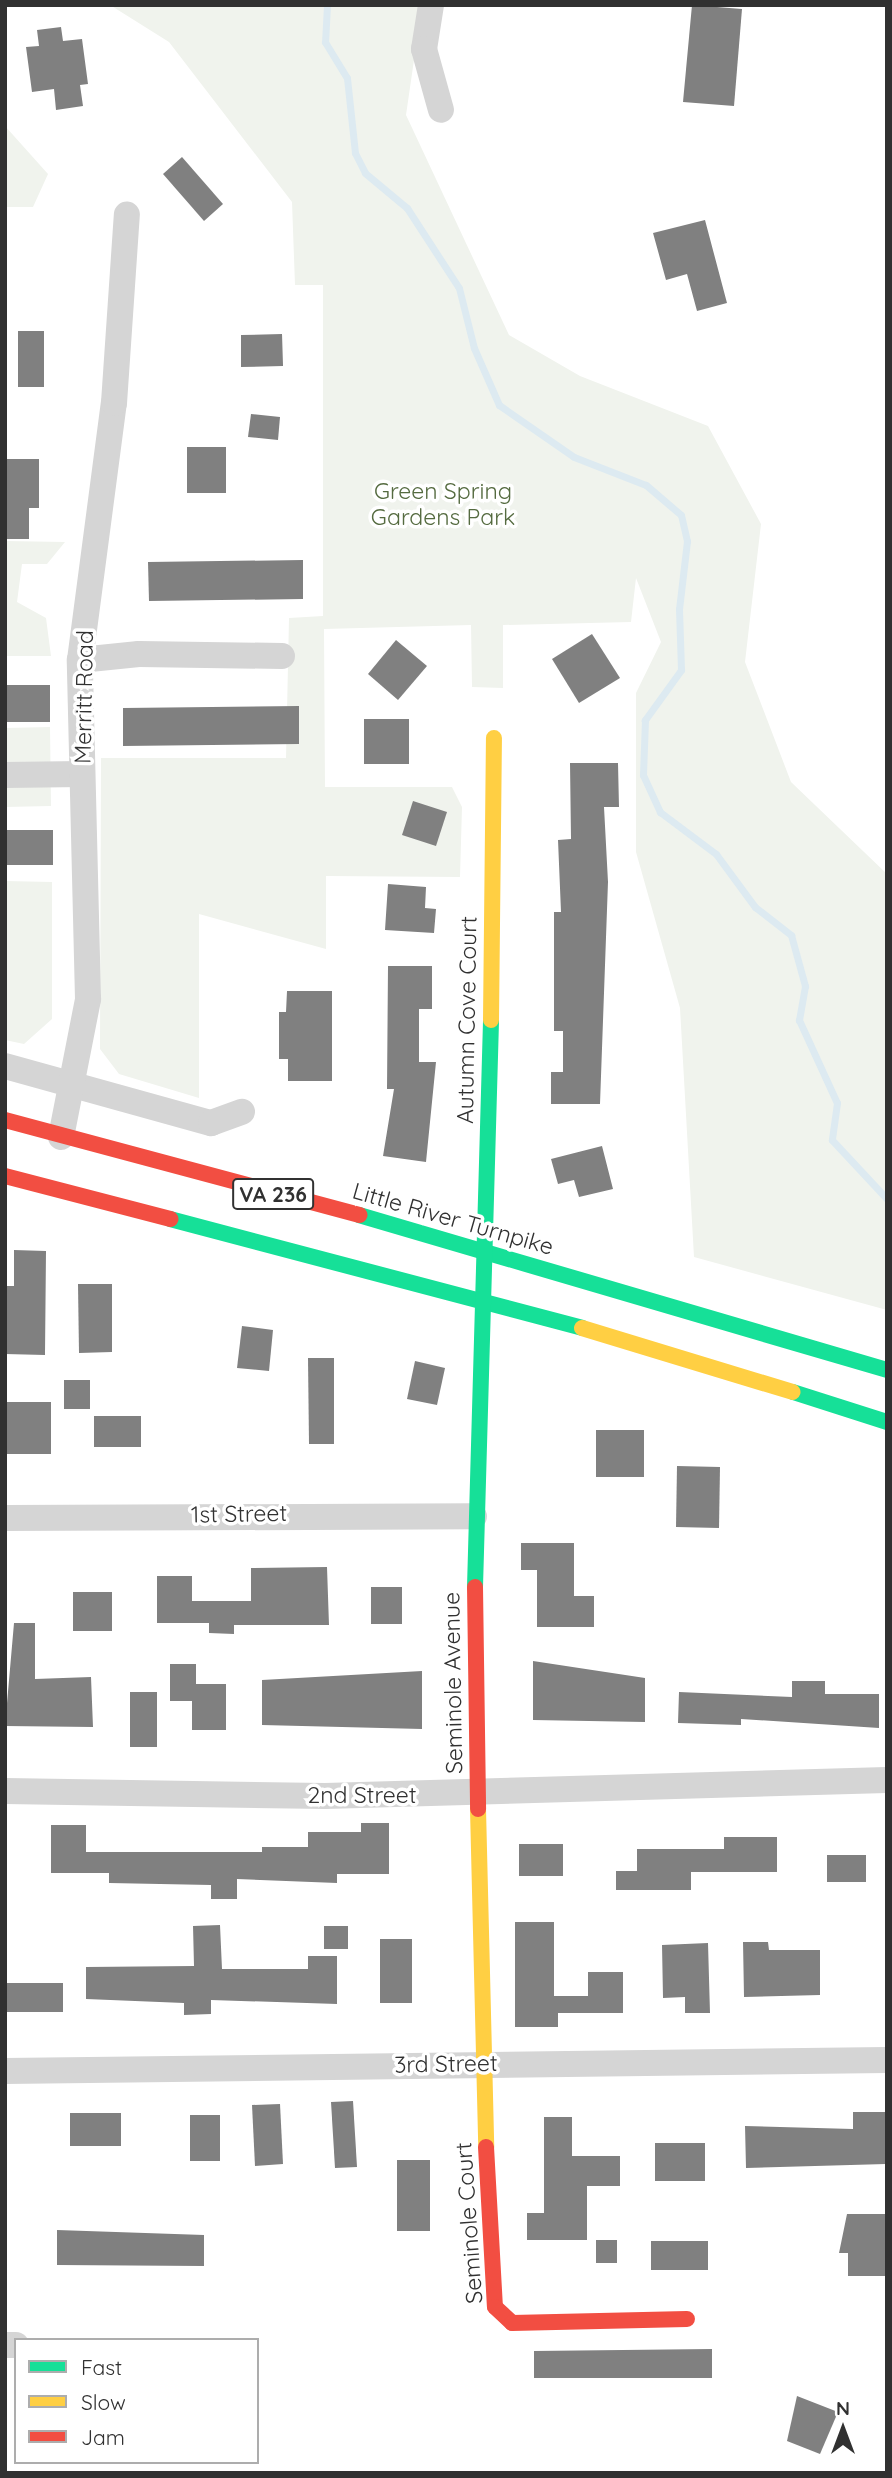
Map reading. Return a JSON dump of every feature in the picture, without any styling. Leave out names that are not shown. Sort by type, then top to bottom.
[{"type":"main road","name":"Autumn Cove Court","points":[[482,1302],[494,738]]},
{"type":"main road","name":"Little River Turnpike","points":[[5,1120],[485,1249],[887,1370]]},
{"type":"main road","name":"VA 236","points":[[5,1176],[670,1352],[887,1422]]},
{"type":"main road","name":"Seminole Avenue","points":[[482,1302],[474,1516],[484,2064]]},
{"type":"main road","name":"Seminole Court","points":[[484,2064],[495,2306],[502,2317],[512,2323],[687,2319]]},
{"type":"street","points":[[431,5],[424,49],[441,110]]},
{"type":"street","name":"Merritt Road","points":[[61,1137],[75,1087],[88,999],[80,660],[114,403],[127,214]]},
{"type":"street","points":[[80,660],[139,654],[282,656]]},
{"type":"street","points":[[5,775],[82,774]]},
{"type":"street","points":[[5,1066],[211,1123],[242,1112]]},
{"type":"street","name":"1st Street","points":[[5,1518],[474,1516]]},
{"type":"street","name":"2nd Street","points":[[5,1791],[325,1796],[887,1780]]},
{"type":"street","name":"3rd Street","points":[[5,2071],[887,2060]]},
{"type":"green space","name":"Green Spring Gardens Park","points":[[110,5],[422,5],[406,115],[509,335],[580,376],[708,426],[761,524],[745,662],[791,782],[887,874],[887,1310],[694,1257],[680,1008],[636,852],[636,693],[661,642],[636,578],[631,622],[503,625],[503,688],[472,687],[471,625],[324,629],[325,787],[452,787],[462,807],[460,877],[326,876],[326,949],[199,914],[199,1098],[119,1074],[100,1049],[101,758],[286,758],[289,618],[323,616],[323,285],[295,285],[292,202],[169,42]]},
{"type":"green space","points":[[5,126],[48,174],[33,207],[5,207]]},
{"type":"green space","points":[[5,541],[65,542],[47,564],[22,564],[17,602],[46,618],[51,656],[5,656]]},
{"type":"green space","points":[[50,727],[51,806],[5,807],[5,728]]},
{"type":"green space","points":[[5,881],[52,882],[52,1019],[24,1044],[5,1040]]},
{"type":"building","points":[[692,5],[742,9],[734,106],[683,102]]},
{"type":"building","points":[[61,27],[63,41],[82,39],[88,84],[80,85],[83,106],[56,110],[54,89],[32,92],[26,47],[39,46],[37,30]]},
{"type":"building","points":[[182,157],[223,204],[204,221],[163,174]]},
{"type":"building","points":[[705,220],[727,303],[697,311],[687,274],[666,280],[653,233]]},
{"type":"building","points":[[18,331],[44,331],[44,387],[18,387]]},
{"type":"building","points":[[282,334],[283,366],[241,367],[241,335]]},
{"type":"building","points":[[251,414],[280,417],[278,440],[248,437]]},
{"type":"building","points":[[187,447],[226,447],[226,493],[187,493]]},
{"type":"building","points":[[5,459],[39,459],[39,508],[29,508],[29,539],[7,539]]},
{"type":"building","points":[[303,560],[303,599],[149,601],[148,562]]},
{"type":"building","points":[[592,634],[620,678],[579,703],[552,659]]},
{"type":"building","points":[[396,640],[427,666],[398,700],[368,674]]},
{"type":"building","points":[[5,685],[50,685],[50,722],[5,722]]},
{"type":"building","points":[[299,706],[299,744],[123,746],[123,708]]},
{"type":"building","points":[[364,719],[409,719],[409,764],[364,764]]},
{"type":"building","points":[[570,763],[618,763],[619,807],[604,807],[608,882],[600,1104],[551,1104],[551,1072],[563,1072],[563,1031],[554,1031],[554,912],[561,912],[558,840],[571,839]]},
{"type":"building","points":[[413,801],[447,812],[436,846],[402,835]]},
{"type":"building","points":[[5,830],[53,830],[53,865],[5,865]]},
{"type":"building","points":[[388,884],[426,887],[425,908],[436,909],[434,933],[385,930]]},
{"type":"building","points":[[388,966],[432,966],[432,1009],[419,1009],[419,1062],[436,1062],[426,1162],[383,1156],[394,1089],[387,1089]]},
{"type":"building","points":[[287,991],[332,991],[332,1081],[288,1081],[288,1059],[279,1059],[279,1012],[286,1012]]},
{"type":"building","points":[[602,1146],[613,1189],[579,1197],[574,1180],[558,1184],[551,1159]]},
{"type":"building","points":[[14,1250],[46,1251],[45,1355],[5,1354],[5,1286],[14,1286]]},
{"type":"building","points":[[78,1284],[112,1284],[112,1352],[79,1353]]},
{"type":"building","points":[[242,1326],[273,1330],[269,1371],[237,1368]]},
{"type":"building","points":[[308,1358],[334,1358],[334,1444],[309,1444]]},
{"type":"building","points":[[415,1361],[445,1368],[437,1405],[407,1399]]},
{"type":"building","points":[[64,1380],[90,1380],[90,1409],[64,1409]]},
{"type":"building","points":[[5,1402],[51,1402],[51,1454],[5,1454]]},
{"type":"building","points":[[94,1416],[141,1416],[141,1447],[94,1447]]},
{"type":"building","points":[[596,1430],[644,1430],[644,1477],[596,1477]]},
{"type":"building","points":[[677,1466],[720,1467],[719,1528],[676,1527]]},
{"type":"building","points":[[521,1543],[574,1543],[574,1596],[594,1596],[594,1627],[537,1627],[537,1570],[521,1570]]},
{"type":"building","points":[[327,1567],[329,1625],[234,1625],[234,1634],[209,1633],[209,1623],[157,1623],[157,1576],[192,1576],[192,1601],[251,1601],[251,1568]]},
{"type":"building","points":[[371,1587],[402,1587],[402,1624],[371,1624]]},
{"type":"building","points":[[73,1592],[112,1592],[112,1631],[73,1631]]},
{"type":"building","points":[[14,1623],[35,1623],[35,1679],[91,1677],[93,1727],[5,1726]]},
{"type":"building","points":[[533,1661],[645,1678],[645,1722],[533,1720]]},
{"type":"building","points":[[170,1664],[196,1664],[196,1684],[226,1684],[226,1730],[192,1730],[192,1701],[170,1701]]},
{"type":"building","points":[[422,1671],[422,1729],[262,1725],[262,1680]]},
{"type":"building","points":[[792,1681],[825,1681],[825,1694],[879,1694],[879,1728],[741,1719],[741,1725],[678,1723],[679,1692],[792,1697]]},
{"type":"building","points":[[130,1692],[157,1692],[157,1747],[130,1747]]},
{"type":"building","points":[[361,1823],[389,1823],[389,1874],[337,1874],[337,1883],[237,1879],[237,1899],[211,1899],[211,1885],[109,1883],[109,1873],[51,1873],[51,1825],[86,1825],[86,1852],[262,1852],[262,1847],[308,1847],[308,1832],[361,1832]]},
{"type":"building","points":[[724,1837],[777,1837],[777,1872],[691,1872],[691,1890],[616,1890],[616,1871],[637,1871],[637,1849],[724,1849]]},
{"type":"building","points":[[519,1844],[563,1844],[563,1876],[519,1876]]},
{"type":"building","points":[[827,1855],[866,1855],[866,1882],[827,1882]]},
{"type":"building","points":[[515,1922],[554,1922],[554,1996],[588,1996],[588,1972],[623,1972],[623,2013],[558,2013],[558,2027],[515,2027]]},
{"type":"building","points":[[220,1925],[222,1969],[308,1969],[308,1956],[337,1956],[337,2004],[211,2000],[211,2014],[184,2015],[184,2003],[86,1999],[86,1967],[194,1966],[193,1926]]},
{"type":"building","points":[[324,1926],[348,1926],[348,1949],[324,1949]]},
{"type":"building","points":[[380,1939],[412,1939],[412,2003],[380,2003]]},
{"type":"building","points":[[743,1942],[768,1942],[769,1950],[820,1950],[820,1995],[744,1997]]},
{"type":"building","points":[[708,1943],[710,2013],[685,2013],[685,1997],[663,1998],[662,1945]]},
{"type":"building","points":[[5,1983],[63,1983],[63,2012],[5,2012]]},
{"type":"building","points":[[353,2101],[357,2167],[335,2168],[331,2102]]},
{"type":"building","points":[[280,2104],[283,2164],[255,2166],[252,2105]]},
{"type":"building","points":[[853,2112],[886,2112],[886,2164],[746,2168],[745,2126],[853,2129]]},
{"type":"building","points":[[70,2113],[121,2113],[121,2146],[70,2146]]},
{"type":"building","points":[[190,2115],[220,2115],[220,2161],[190,2161]]},
{"type":"building","points":[[544,2117],[572,2117],[572,2156],[620,2156],[620,2186],[587,2186],[587,2240],[527,2240],[527,2213],[544,2213]]},
{"type":"building","points":[[655,2143],[705,2143],[705,2181],[655,2181]]},
{"type":"building","points":[[397,2160],[430,2160],[430,2231],[397,2231]]},
{"type":"building","points":[[847,2214],[887,2214],[887,2276],[848,2276],[848,2253],[839,2253]]},
{"type":"building","points":[[57,2230],[204,2235],[204,2266],[57,2265]]},
{"type":"building","points":[[596,2240],[617,2240],[617,2263],[596,2263]]},
{"type":"building","points":[[651,2241],[708,2241],[708,2270],[651,2270]]},
{"type":"building","points":[[712,2349],[712,2378],[534,2378],[534,2351]]},
{"type":"building","points":[[797,2396],[838,2412],[820,2454],[787,2441]]},
{"type":"waterway","points":[[327,5],[325,42],[347,78],[355,153],[365,173],[407,208],[459,288],[474,348],[499,405],[574,457],[646,485],[681,515],[687,541],[679,609],[681,670],[645,720],[643,775],[660,812],[716,854],[755,907],[791,935],[805,986],[799,1020],[837,1103],[832,1140],[887,1199]]},
{"type":"traffic: fast","points":[[475,1587],[491,1020]]},
{"type":"traffic: fast","points":[[359,1215],[887,1370]]},
{"type":"traffic: fast","points":[[170,1219],[582,1328]]},
{"type":"traffic: fast","points":[[793,1392],[887,1422]]},
{"type":"traffic: slow","points":[[491,1020],[494,738]]},
{"type":"traffic: slow","points":[[582,1328],[793,1392]]},
{"type":"traffic: slow","points":[[478,1809],[486,2147]]},
{"type":"traffic: jam","points":[[5,1120],[359,1215]]},
{"type":"traffic: jam","points":[[5,1176],[170,1219]]},
{"type":"traffic: jam","points":[[475,1587],[478,1809]]},
{"type":"traffic: jam","points":[[486,2147],[495,2307],[512,2323],[687,2319]]}]
